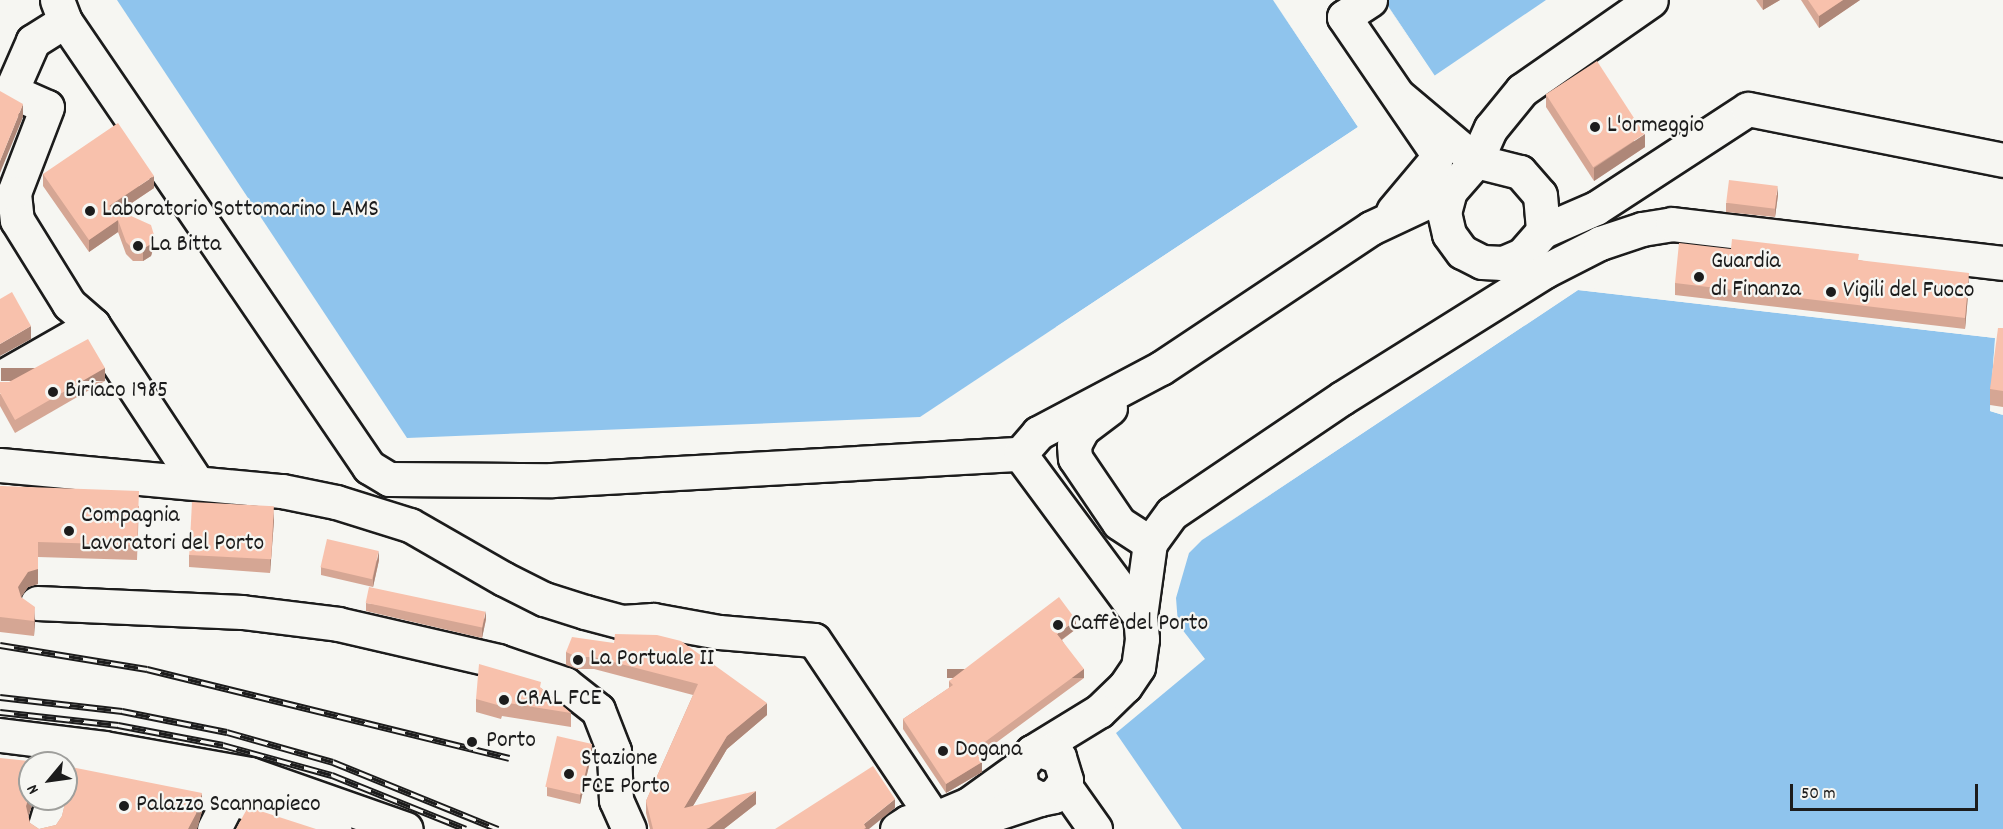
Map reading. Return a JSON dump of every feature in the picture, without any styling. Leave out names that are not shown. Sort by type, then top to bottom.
[{"type":"main road","points":[[1370,0],[1344,17],[1428,136],[1435,150],[1435,161],[1384,220]]},
{"type":"main road","points":[[1150,543],[1119,523],[1087,480],[1075,458],[1074,445],[1083,428],[1161,368],[1305,269],[1384,220],[1450,191],[1476,161],[1491,128],[1522,90],[1651,0]]},
{"type":"main road","points":[[197,483],[93,326],[69,304],[16,220],[14,193],[47,106],[10,91],[33,41],[61,11],[369,467],[389,479],[552,480],[1020,454],[1038,433],[1161,368]]},
{"type":"main road","points":[[1450,191],[1444,213],[1446,224],[1449,234],[1462,252],[1482,262],[1503,263],[1522,255],[1543,220],[1540,195],[1520,172],[1512,156],[1510,133],[1522,90]]},
{"type":"main road","points":[[1400,97],[1476,161],[1520,172]]},
{"type":"main road","points":[[1543,220],[1596,208],[1748,109],[2003,160]]},
{"type":"main road","points":[[1543,220],[1600,243]]},
{"type":"main road","points":[[897,829],[908,822],[939,824],[969,804],[1025,760],[1099,711],[1125,686],[1138,667],[1142,639],[1140,616],[1150,543],[1172,513],[1392,367],[1545,271],[1600,243],[1642,229],[1672,224],[2003,263]]},
{"type":"main road","points":[[1392,367],[1470,302],[1503,263]]},
{"type":"main road","points":[[0,378],[93,326]]},
{"type":"main road","points":[[1020,454],[1140,616]]},
{"type":"main road","points":[[0,465],[282,491],[381,513],[410,525],[504,579],[544,599],[585,612],[622,622],[653,620],[719,632],[814,640],[939,824]]},
{"type":"main road","points":[[389,479],[410,525]]},
{"type":"main road","points":[[37,603],[242,612],[338,624],[498,661],[565,684],[598,710],[614,751],[616,800],[629,829]]},
{"type":"main road","points":[[971,829],[994,813],[1054,789],[1099,711]]},
{"type":"main road","points":[[0,735],[104,748],[250,774],[406,829]]},
{"type":"main road","points":[[0,756],[18,758]]},
{"type":"main road","points":[[1025,760],[1022,789],[1054,789],[1095,829]]},
{"type":"main road","points":[[78,767],[230,798],[334,829]]},
{"type":"main road","points":[[1054,789],[1067,829]]},
{"type":"main road","points":[[214,829],[230,798]]},
{"type":"main road","points":[[44,829],[50,811]]},
{"type":"water","points":[[117,0],[1273,0],[1358,127],[920,417],[407,438]]},
{"type":"water","points":[[1384,0],[1546,0],[1434,76]]},
{"type":"water","points":[[1578,290],[1995,338],[1990,411],[2003,415],[2003,829],[1182,829],[1116,733],[1205,659],[1178,624],[1176,598],[1189,553],[1202,540]]},
{"type":"pier","points":[[1273,0],[1361,129],[1057,329],[1056,327],[1358,127]]},
{"type":"pier","points":[[1384,0],[1435,76],[1549,0],[1435,79]]},
{"type":"pier","points":[[1578,287],[1995,335],[1995,338],[1578,290],[1202,540]]},
{"type":"pier","points":[[1995,340],[1993,409],[2003,415],[1990,411]]},
{"type":"building","points":[[1808,0],[1843,0],[1819,16]]},
{"type":"building","name":"L'ormeggio","points":[[1597,61],[1644,134],[1593,167],[1546,94]]},
{"type":"building","points":[[0,91],[23,104],[0,161]]},
{"type":"building","name":"Laboratorio Sottomarino LAMS","points":[[118,123],[154,176],[109,206],[151,225],[154,235],[151,244],[143,249],[133,249],[126,242],[118,220],[89,240],[43,174]]},
{"type":"building","points":[[1729,180],[1778,186],[1775,209],[1726,203]]},
{"type":"building","points":[[1732,239],[1859,254],[1858,260],[1969,273],[1965,318],[1675,283],[1679,243],[1731,249]]},
{"type":"building","points":[[12,292],[31,326],[0,344],[0,299]]},
{"type":"building","points":[[1998,328],[2003,328],[2003,391],[1990,389]]},
{"type":"building","points":[[88,339],[105,368],[15,420],[0,393],[0,382],[9,382]]},
{"type":"building","name":"Compagnia Lavoratori del Porto","points":[[0,486],[139,491],[137,545],[38,542],[38,569],[28,572],[18,587],[21,597],[35,607],[34,621],[0,617]]},
{"type":"building","points":[[192,502],[274,506],[271,559],[189,555]]},
{"type":"building","points":[[327,539],[379,551],[372,579],[320,567]]},
{"type":"building","points":[[369,587],[485,612],[482,627],[366,603]]},
{"type":"building","points":[[1059,597],[1076,620],[1057,634],[1084,669],[974,750],[982,762],[946,784],[903,719],[953,685],[949,681]]},
{"type":"building","points":[[615,634],[657,635],[681,641],[767,703],[727,736],[684,808],[756,791],[709,828],[653,829],[646,801],[698,684],[594,657],[577,657],[566,652],[572,637],[614,643]]},
{"type":"building","points":[[479,664],[541,682],[540,687],[571,713],[502,702],[501,706],[476,699]]},
{"type":"building","name":"Stazione FCE Porto","points":[[557,736],[592,744],[580,795],[545,787]]},
{"type":"building","points":[[0,758],[18,760],[18,811],[27,811],[30,823],[39,829],[0,829]]},
{"type":"building","points":[[873,766],[895,799],[864,824],[866,828],[775,829]]},
{"type":"building","name":"Palazzo Scannapieco","points":[[78,768],[202,793],[196,814],[188,829],[39,829],[56,825],[63,811],[78,811]]},
{"type":"building","points":[[248,807],[316,829],[236,829]]},
{"type":"railway","points":[[0,645],[147,669],[509,758]]},
{"type":"railway","points":[[0,697],[122,711],[227,732],[333,762],[498,829]]},
{"type":"railway","points":[[0,712],[118,725],[223,745],[332,775],[466,829]]},
{"type":"place","name":"L'ormeggio","points":[[1595,127]]},
{"type":"place","name":"Laboratorio Sottomarino LAMS","points":[[90,211]]},
{"type":"place","name":"La Bitta","points":[[138,246]]},
{"type":"place","name":"Guardia di Finanza","points":[[1699,277]]},
{"type":"place","name":"Vigili del Fuoco","points":[[1831,292]]},
{"type":"place","name":"Biriaco 1985","points":[[53,392]]},
{"type":"place","name":"Compagnia Lavoratori del Porto","points":[[69,531]]},
{"type":"place","name":"Caffè del Porto","points":[[1058,625]]},
{"type":"place","name":"La Portuale II","points":[[578,660]]},
{"type":"place","name":"CRAL FCE","points":[[504,700]]},
{"type":"place","name":"Porto","points":[[472,742]]},
{"type":"place","name":"Dogana","points":[[943,751]]},
{"type":"place","name":"Stazione FCE Porto","points":[[569,774]]},
{"type":"place","name":"Palazzo Scannapieco","points":[[124,806]]}]
